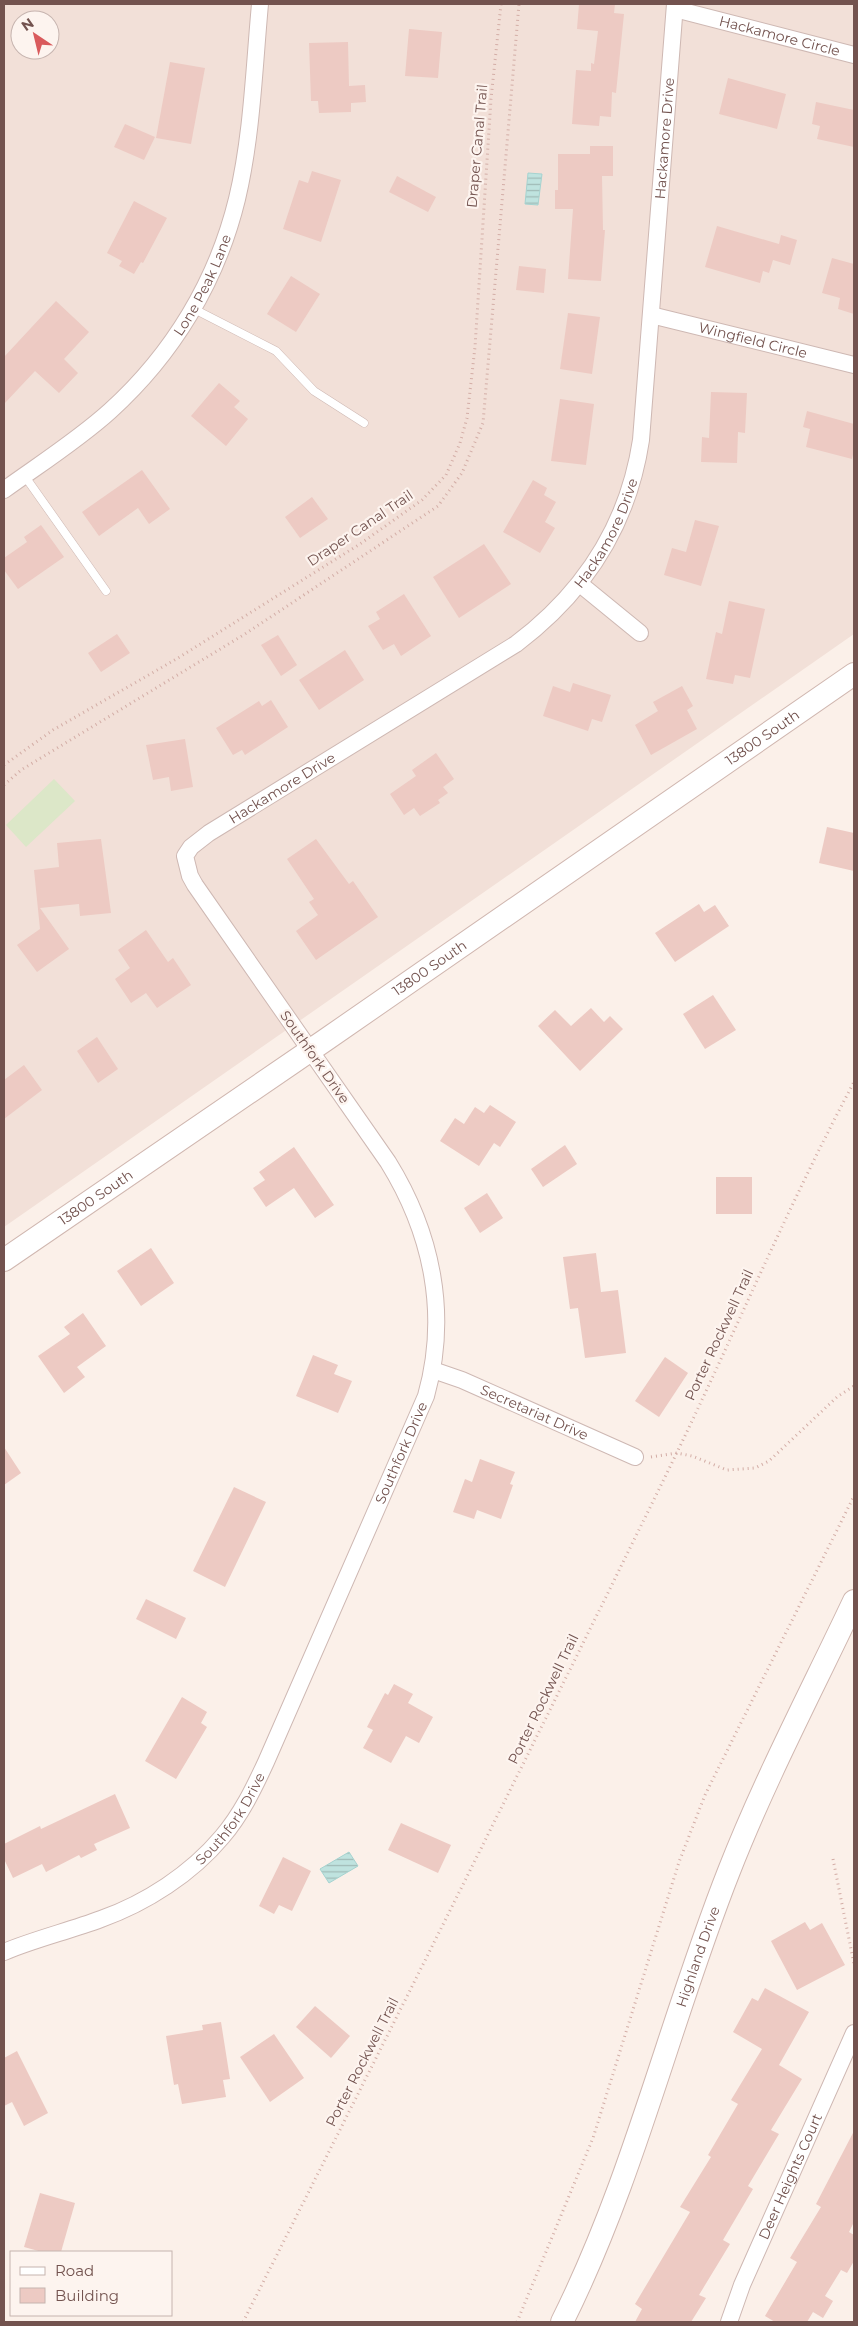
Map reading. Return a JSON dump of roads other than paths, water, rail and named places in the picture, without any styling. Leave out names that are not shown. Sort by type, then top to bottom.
[{"type":"main road","name":"13800 South","points":[[4,1260],[854,674]]},
{"type":"main road","name":"Highland Drive","points":[[562,2322],[580,2286],[608,2218],[729,1870],[759,1800],[854,1601]]},
{"type":"street","name":"Lone Peak Lane","points":[[4,490],[90,428],[123,399],[163,355],[194,309],[220,255],[238,198],[247,138],[260,4]]},
{"type":"street","name":"Hackamore Circle","points":[[675,6],[854,55]]},
{"type":"street","name":"Hackamore Drive","points":[[185,856],[191,848],[209,833],[516,644],[555,611],[580,584],[614,529],[633,480],[642,440],[675,6]]},
{"type":"street","name":"Wingfield Circle","points":[[651,315],[854,365]]},
{"type":"street","points":[[580,584],[640,633]]},
{"type":"street","name":"Southfork Drive","points":[[4,1952],[103,1919],[132,1906],[182,1874],[222,1837],[239,1814],[266,1762],[416,1420],[433,1370],[437,1324],[436,1293],[431,1262],[420,1224],[411,1203],[392,1168],[195,885],[190,876],[185,856]]},
{"type":"street","name":"Secretariat Drive","points":[[433,1370],[462,1380],[635,1457]]},
{"type":"street","name":"Deer Heights Court","points":[[729,2322],[742,2285],[854,2033]]},
{"type":"lane","points":[[194,309],[276,351],[314,391],[364,423]]},
{"type":"lane","points":[[24,475],[106,591]]},
{"type":"water","points":[[528,173],[542,174],[538,205],[525,204]]},
{"type":"water","points":[[349,1852],[358,1866],[329,1883],[320,1869]]}]
